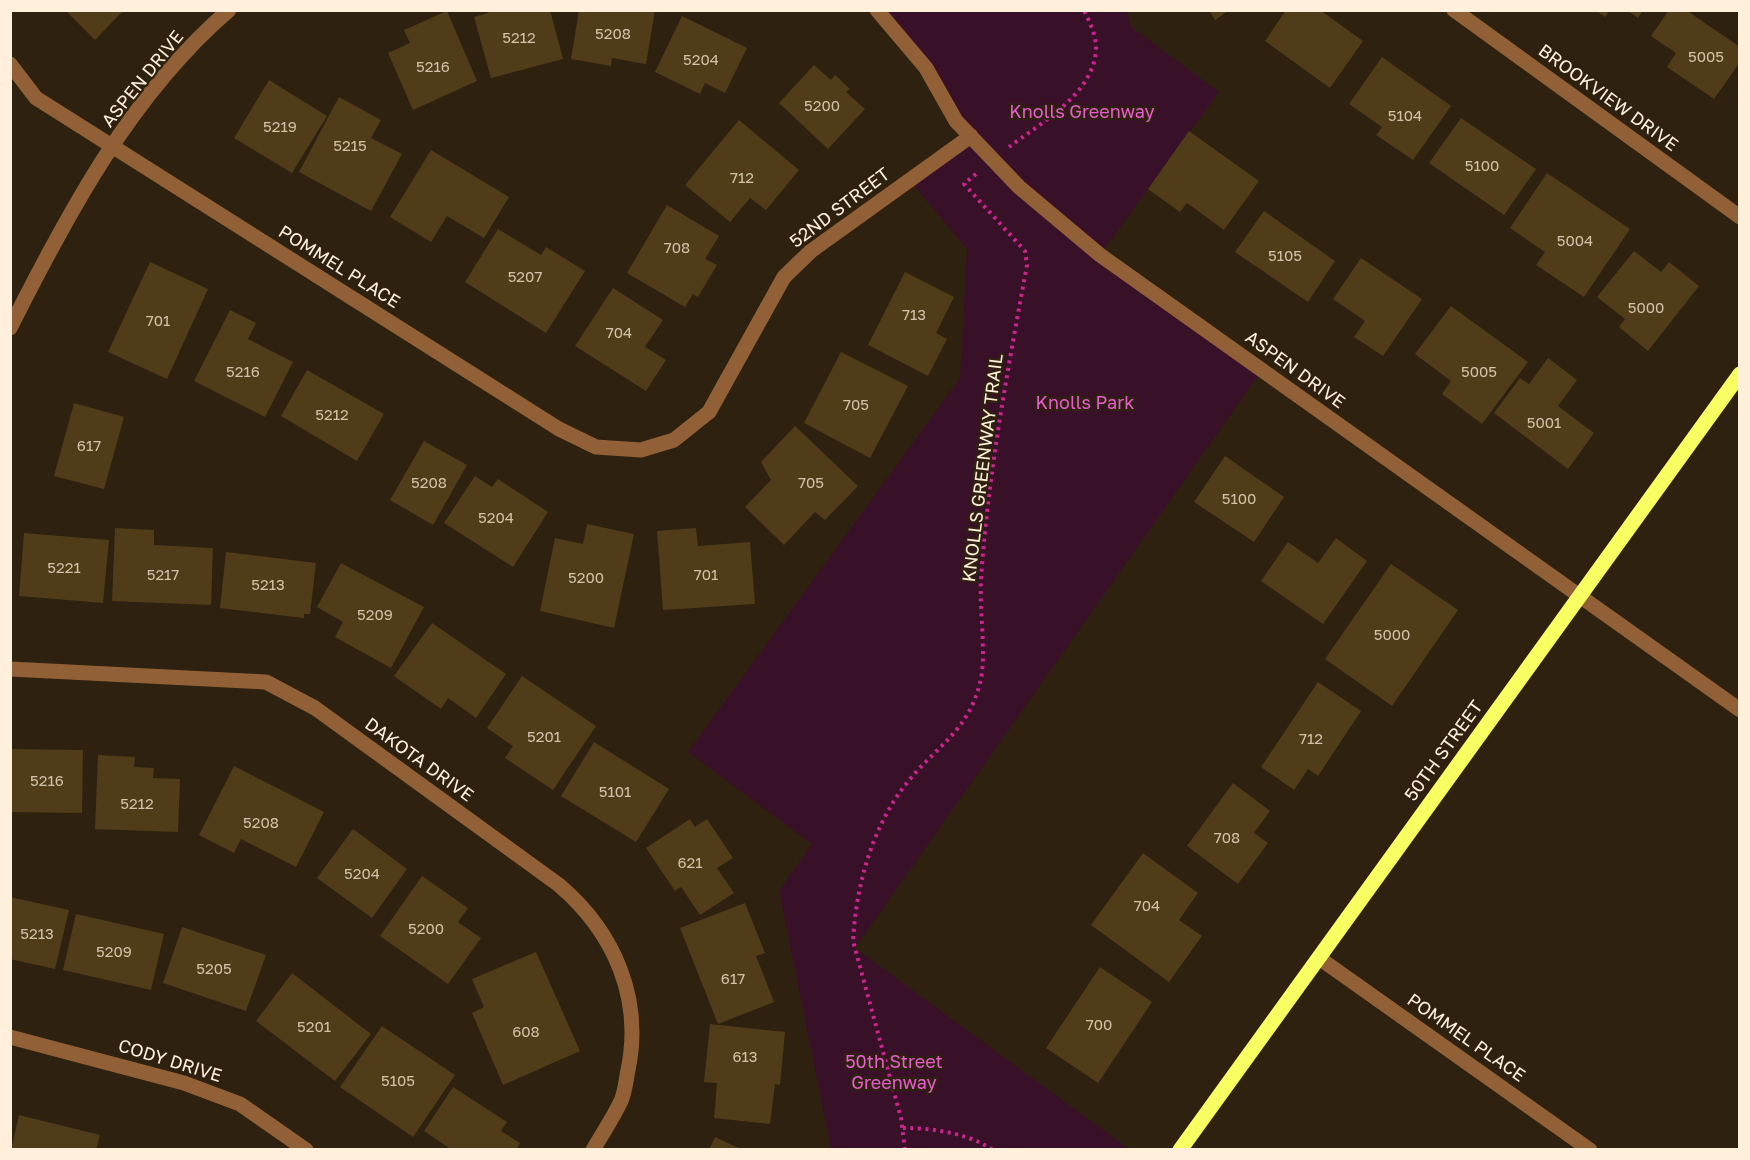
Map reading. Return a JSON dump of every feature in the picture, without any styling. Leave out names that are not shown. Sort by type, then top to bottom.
[{"type":"main road","name":"50TH STREET","points":[[1180,1149],[1740,374]]},
{"type":"street","name":"ASPEN DRIVE","points":[[10,328],[60,230],[113,147],[177,62],[229,10]]},
{"type":"street","name":"ASPEN DRIVE","points":[[878,10],[926,68],[956,121],[1019,187],[1100,255],[1740,710]]},
{"type":"street","name":"BROOKVIEW DRIVE","points":[[1454,10],[1740,217]]},
{"type":"street","name":"POMMEL PLACE","points":[[10,64],[36,98],[559,429],[596,447],[641,450],[669,441]]},
{"type":"street","name":"52ND STREET","points":[[669,441],[709,412],[784,278],[811,251],[971,136]]},
{"type":"street","name":"DAKOTA DRIVE","points":[[10,669],[266,682],[315,708],[579,901],[603,932],[627,985],[634,1042],[622,1100],[593,1149]]},
{"type":"street","name":"POMMEL PLACE","points":[[1319,958],[1590,1149]]},
{"type":"street","name":"CODY DRIVE","points":[[10,1037],[184,1083],[240,1104],[306,1149]]},
{"type":"path","name":"KNOLLS GREENWAY TRAIL","points":[[905,1149],[903,1128],[853,940],[854,916],[860,884],[877,833],[907,783],[959,731],[968,717],[981,680],[981,580],[989,499],[1027,265],[1025,251],[964,184],[1071,98],[1085,81],[1096,52],[1095,36],[1084,10]]},
{"type":"path","points":[[903,1128],[922,1128],[964,1137],[993,1149]]},
{"type":"green space","name":"Knolls Park","points":[[877,11],[1127,11],[1131,27],[1219,92],[1100,255],[1262,370],[855,948],[1129,1149],[831,1149],[779,891],[812,844],[688,752],[960,378],[967,249],[909,180],[970,136]]},
{"type":"building","points":[[65,10],[124,10],[95,40]]},
{"type":"building","points":[[488,10],[550,10],[563,59],[491,78],[474,17],[488,13]]},
{"type":"building","points":[[579,10],[655,10],[646,64],[612,58],[611,66],[571,59]]},
{"type":"building","points":[[1209,10],[1229,10],[1215,20]]},
{"type":"building","points":[[1286,10],[1320,10],[1363,41],[1330,88],[1265,41]]},
{"type":"building","points":[[1595,10],[1610,10],[1605,17]]},
{"type":"building","points":[[1627,10],[1643,10],[1638,18]]},
{"type":"building","points":[[1669,10],[1686,10],[1740,47],[1740,62],[1714,99],[1667,67],[1676,53],[1651,36]]},
{"type":"building","points":[[447,11],[477,81],[413,110],[388,53],[410,43],[404,30]]},
{"type":"building","points":[[682,16],[747,48],[725,93],[705,83],[700,94],[655,72]]},
{"type":"building","points":[[1382,57],[1451,106],[1413,160],[1376,135],[1382,127],[1349,104]]},
{"type":"building","points":[[814,65],[831,80],[835,75],[850,89],[846,92],[865,109],[828,149],[779,103]]},
{"type":"building","points":[[269,80],[327,116],[292,173],[234,138]]},
{"type":"building","points":[[339,97],[381,120],[371,138],[402,154],[371,211],[299,172]]},
{"type":"building","points":[[1461,118],[1536,169],[1504,215],[1429,163]]},
{"type":"building","points":[[739,120],[799,170],[766,210],[750,198],[730,222],[685,185]]},
{"type":"building","points":[[1189,131],[1259,181],[1224,230],[1187,203],[1180,212],[1148,189]]},
{"type":"building","points":[[431,150],[509,197],[484,238],[447,216],[431,242],[390,217]]},
{"type":"building","points":[[1547,173],[1630,229],[1584,297],[1536,265],[1545,252],[1510,228]]},
{"type":"building","points":[[667,205],[719,236],[705,259],[717,265],[698,297],[693,294],[685,307],[627,273]]},
{"type":"building","points":[[1264,211],[1335,261],[1308,302],[1235,252]]},
{"type":"building","points":[[498,229],[541,255],[546,247],[585,271],[546,333],[465,282]]},
{"type":"building","points":[[1634,251],[1661,272],[1669,262],[1699,286],[1648,351],[1619,327],[1625,319],[1597,297]]},
{"type":"building","points":[[1361,258],[1422,299],[1383,356],[1354,337],[1365,321],[1333,299]]},
{"type":"building","points":[[150,262],[208,289],[167,379],[108,352]]},
{"type":"building","points":[[905,272],[954,297],[936,333],[947,339],[928,376],[868,345]]},
{"type":"building","points":[[613,288],[663,320],[645,347],[666,360],[646,391],[575,346]]},
{"type":"building","points":[[1451,306],[1528,362],[1482,424],[1442,394],[1451,381],[1415,354]]},
{"type":"building","points":[[230,310],[256,323],[248,339],[293,362],[265,417],[194,381]]},
{"type":"building","points":[[841,352],[908,386],[870,458],[804,423]]},
{"type":"building","points":[[1548,358],[1577,380],[1558,406],[1594,433],[1568,469],[1494,413],[1520,378],[1529,384]]},
{"type":"building","points":[[307,370],[384,414],[357,461],[281,416]]},
{"type":"building","points":[[74,403],[124,417],[104,489],[54,476]]},
{"type":"building","points":[[795,426],[858,486],[825,520],[815,512],[784,545],[745,507],[771,480],[761,462]]},
{"type":"building","points":[[424,441],[467,465],[433,525],[390,500]]},
{"type":"building","points":[[1225,456],[1284,497],[1254,542],[1194,502]]},
{"type":"building","points":[[475,476],[492,487],[498,479],[548,512],[513,567],[444,523]]},
{"type":"building","points":[[587,524],[634,534],[614,628],[540,611],[555,538],[583,544]]},
{"type":"building","points":[[115,528],[154,530],[154,545],[213,548],[211,605],[112,601]]},
{"type":"building","points":[[696,528],[698,546],[750,542],[755,604],[663,610],[657,531]]},
{"type":"building","points":[[24,533],[109,540],[103,603],[19,596]]},
{"type":"building","points":[[1336,538],[1367,561],[1323,624],[1261,581],[1288,542],[1318,563]]},
{"type":"building","points":[[226,552],[316,563],[310,614],[304,614],[304,618],[220,608]]},
{"type":"building","points":[[341,563],[424,607],[391,668],[335,637],[343,622],[317,607]]},
{"type":"building","points":[[1391,564],[1458,610],[1392,706],[1325,659]]},
{"type":"building","points":[[432,623],[506,674],[476,718],[448,698],[441,709],[394,676]]},
{"type":"building","points":[[522,676],[596,726],[553,790],[505,758],[513,746],[487,728]]},
{"type":"building","points":[[1318,682],[1361,711],[1318,776],[1308,769],[1294,790],[1261,767]]},
{"type":"building","points":[[594,742],[669,789],[636,842],[561,796]]},
{"type":"building","points":[[10,749],[83,750],[82,813],[10,812]]},
{"type":"building","points":[[98,755],[135,757],[134,767],[154,768],[153,778],[180,779],[178,832],[95,829]]},
{"type":"building","points":[[234,766],[324,812],[296,867],[241,839],[234,853],[199,835]]},
{"type":"building","points":[[1233,783],[1270,811],[1254,833],[1268,843],[1238,884],[1187,846]]},
{"type":"building","points":[[690,819],[695,827],[707,819],[733,858],[717,868],[734,893],[700,915],[681,887],[675,891],[646,848]]},
{"type":"building","points":[[353,829],[407,869],[372,918],[317,878]]},
{"type":"building","points":[[1143,853],[1198,893],[1179,920],[1202,936],[1169,982],[1091,925]]},
{"type":"building","points":[[422,876],[468,908],[458,922],[481,938],[448,984],[380,936]]},
{"type":"building","points":[[10,897],[69,910],[55,969],[10,959]]},
{"type":"building","points":[[745,903],[765,953],[756,956],[774,1002],[718,1024],[680,928]]},
{"type":"building","points":[[76,914],[164,934],[151,990],[63,970]]},
{"type":"building","points":[[182,927],[266,955],[246,1011],[163,983]]},
{"type":"building","points":[[536,952],[580,1051],[503,1085],[472,1013],[484,1007],[472,979]]},
{"type":"building","points":[[1100,967],[1152,1002],[1098,1083],[1046,1048]]},
{"type":"building","points":[[292,973],[371,1034],[335,1081],[256,1021]]},
{"type":"building","points":[[710,1024],[785,1032],[780,1085],[775,1084],[770,1124],[714,1118],[717,1083],[704,1082]]},
{"type":"building","points":[[382,1026],[455,1075],[413,1137],[340,1087]]},
{"type":"building","points":[[453,1087],[507,1122],[501,1131],[520,1143],[516,1150],[452,1150],[424,1131]]},
{"type":"building","points":[[19,1115],[100,1135],[96,1150],[11,1150]]},
{"type":"building","points":[[715,1137],[743,1150],[709,1150]]},
{"type":"park label","name":"Knolls Greenway","points":[[1082,112]]},
{"type":"park label","name":"50th Street Greenway","points":[[894,1072]]}]
